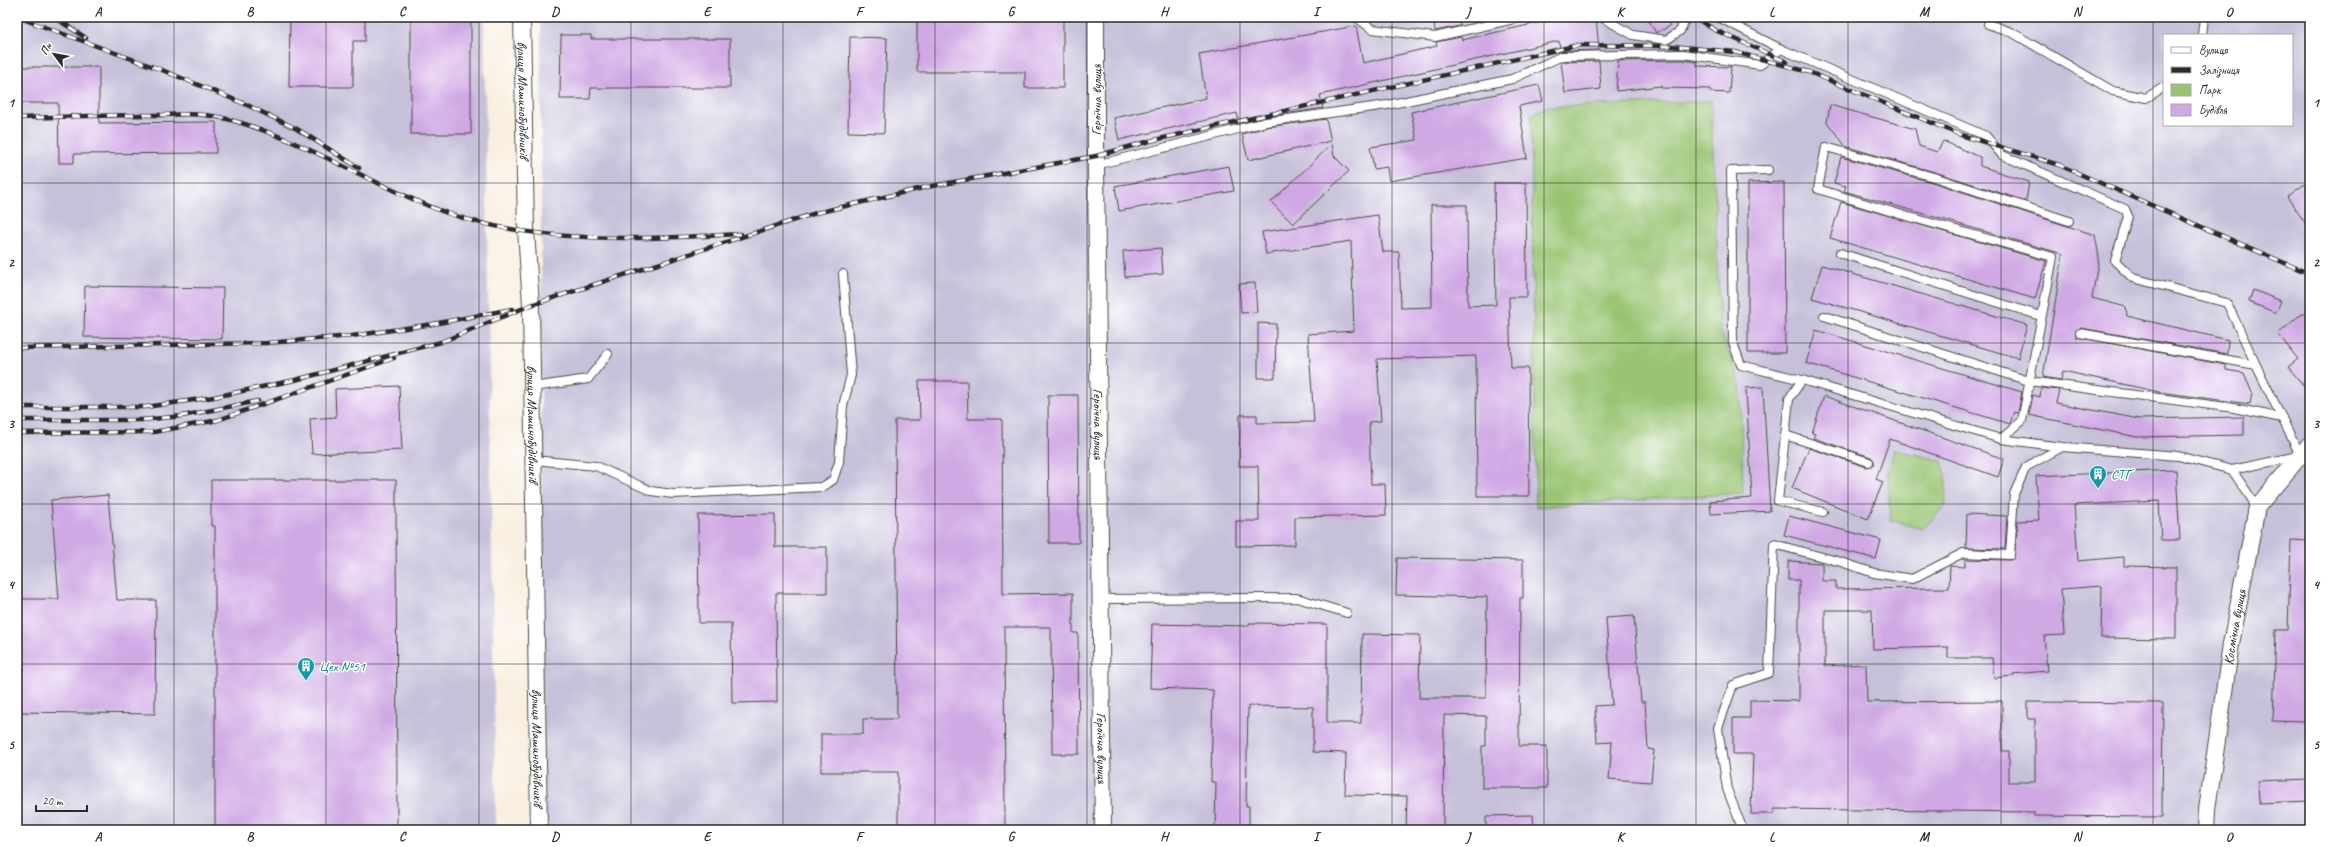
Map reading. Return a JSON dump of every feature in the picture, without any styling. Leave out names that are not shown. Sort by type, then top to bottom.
[{"type":"street","name":"вулиця Машинобудівників","points":[[522,17],[526,232],[531,305],[533,387],[539,830]]},
{"type":"street","name":"Героїчна вулиця","points":[[1096,17],[1096,165],[1103,830]]},
{"type":"street","name":"Космічна вулиця","points":[[2206,830],[2206,810],[2230,644],[2257,507],[2307,453]]},
{"type":"lane","points":[[1356,17],[1372,29],[1435,37],[1524,17]]},
{"type":"lane","points":[[1602,17],[1633,35],[1666,40],[1680,31],[1686,17]]},
{"type":"lane","points":[[1718,17],[1781,49],[1986,136],[2002,155],[2125,209],[2128,216],[2115,261],[2133,278],[2227,303],[2282,418],[2307,453],[2232,470],[2178,456],[2062,447],[2001,438],[1802,380],[1741,365],[1733,343],[1731,171],[1768,170]]},
{"type":"lane","points":[[2202,34],[2204,17]]},
{"type":"lane","points":[[1988,24],[2011,32],[2113,90],[2146,98],[2163,88]]},
{"type":"lane","points":[[1096,165],[1266,122],[1387,104],[1512,79],[1562,56],[1683,54],[1760,65],[1781,49]]},
{"type":"lane","points":[[2001,438],[2022,421],[2053,258],[1818,189],[1826,147],[1937,178],[2068,221]]},
{"type":"lane","points":[[1840,253],[2042,316]]},
{"type":"lane","points":[[534,460],[596,466],[650,491],[673,494],[822,487],[833,480],[839,462],[843,406],[851,375],[844,274]]},
{"type":"lane","points":[[1824,316],[2029,381],[2234,408],[2282,418]]},
{"type":"lane","points":[[2080,334],[2256,365]]},
{"type":"lane","points":[[533,387],[588,379],[608,354]]},
{"type":"lane","points":[[1802,380],[1789,399],[1778,501],[1823,512]]},
{"type":"lane","points":[[1785,435],[1869,462]]},
{"type":"lane","points":[[1743,830],[1727,789],[1718,728],[1733,685],[1769,673],[1774,544],[1841,562],[1874,573],[1912,579],[1962,553],[2010,556],[2014,494],[2026,467],[2062,447]]},
{"type":"lane","points":[[2232,470],[2257,507]]},
{"type":"lane","points":[[1100,599],[1297,598],[1347,613]]},
{"type":"shaded area","points":[[17,17],[484,17],[496,830],[17,830]]},
{"type":"shaded area","points":[[541,17],[2310,17],[2310,830],[541,830]]},
{"type":"green space","points":[[1711,101],[1720,328],[1740,384],[1743,493],[1536,507],[1531,115],[1546,107]]},
{"type":"green space","points":[[1894,449],[1942,461],[1947,480],[1944,507],[1923,529],[1890,520],[1888,473]]},
{"type":"building","points":[[290,17],[365,17],[365,41],[353,41],[353,87],[289,87]]},
{"type":"building","points":[[411,17],[471,17],[471,134],[411,134]]},
{"type":"building","points":[[1433,17],[1459,17],[1460,26],[1435,31]]},
{"type":"building","points":[[1596,17],[1599,50],[1560,51],[1559,41],[1320,95],[1323,108],[1265,117],[1239,123],[1237,113],[1119,140],[1114,118],[1206,98],[1199,54],[1356,26],[1363,63],[1437,46],[1436,42],[1461,37],[1462,40],[1555,19]]},
{"type":"building","points":[[1647,17],[1665,17],[1670,26],[1656,33]]},
{"type":"building","points":[[917,19],[1063,19],[1063,88],[1025,88],[1025,72],[917,72]]},
{"type":"building","points":[[561,35],[591,35],[591,39],[730,39],[730,88],[591,88],[590,99],[560,99]]},
{"type":"building","points":[[850,37],[887,38],[884,133],[848,132]]},
{"type":"building","points":[[1683,60],[1697,62],[1697,66],[1731,67],[1729,93],[1710,92],[1710,89],[1661,88],[1661,86],[1616,91],[1618,61]]},
{"type":"building","points":[[1599,61],[1601,89],[1565,93],[1561,62]]},
{"type":"building","points":[[17,67],[99,67],[99,123],[216,122],[216,153],[74,154],[74,163],[59,163],[58,103],[17,103]]},
{"type":"building","points":[[1539,85],[1543,101],[1519,106],[1527,158],[1389,181],[1387,167],[1374,169],[1370,147],[1417,140],[1411,112]]},
{"type":"building","points":[[1830,105],[1915,129],[1919,146],[1937,152],[1943,141],[1980,157],[1980,166],[2029,182],[2026,201],[1938,173],[1844,146],[1827,122]]},
{"type":"building","points":[[1326,119],[1331,141],[1248,160],[1242,134],[1267,127]]},
{"type":"building","points":[[1332,144],[1334,156],[1349,171],[1293,224],[1271,202]]},
{"type":"building","points":[[1841,157],[1935,183],[2095,235],[2099,257],[2092,298],[2126,307],[2127,316],[2228,340],[2227,354],[2081,328],[2076,330],[2076,337],[2226,365],[2226,370],[2244,373],[2252,393],[2250,404],[2159,392],[2063,371],[2061,380],[2043,377],[2063,254],[1844,191],[1846,186],[1834,183]]},
{"type":"building","points":[[1229,166],[1234,191],[1119,211],[1115,186]]},
{"type":"building","points":[[2310,180],[2310,230],[2287,197]]},
{"type":"building","points":[[1784,182],[1785,353],[1748,353],[1748,183]]},
{"type":"building","points":[[1494,183],[1526,183],[1527,297],[1509,297],[1511,368],[1528,368],[1529,496],[1477,496],[1476,356],[1377,359],[1381,421],[1369,422],[1371,484],[1385,484],[1386,515],[1295,517],[1295,545],[1236,546],[1236,521],[1259,521],[1258,466],[1239,466],[1240,415],[1257,415],[1257,423],[1314,422],[1308,334],[1354,331],[1351,241],[1266,254],[1262,232],[1378,215],[1383,252],[1399,252],[1401,308],[1432,307],[1431,205],[1467,205],[1468,306],[1496,305]]},
{"type":"building","points":[[1841,202],[2046,261],[2035,299],[1830,238]]},
{"type":"building","points":[[1161,248],[1163,274],[1125,277],[1123,251]]},
{"type":"building","points":[[1822,265],[2027,325],[2018,358],[1812,298]]},
{"type":"building","points":[[1255,283],[1257,312],[1241,313],[1239,284]]},
{"type":"building","points":[[85,286],[223,288],[222,339],[84,337]]},
{"type":"building","points":[[2253,290],[2281,301],[2276,313],[2249,302]]},
{"type":"building","points":[[2301,314],[2310,314],[2310,393],[2288,367],[2298,359],[2278,334]]},
{"type":"building","points":[[1258,323],[1276,324],[1275,378],[1258,378]]},
{"type":"building","points":[[1816,330],[2022,392],[2018,413],[2014,412],[2010,424],[1806,363]]},
{"type":"building","points":[[919,381],[967,381],[968,419],[1002,419],[1003,594],[1073,593],[1073,633],[1078,633],[1079,754],[1052,754],[1051,627],[1004,627],[1005,829],[898,830],[898,772],[821,772],[821,734],[863,734],[863,719],[897,719],[895,420],[920,420]]},
{"type":"building","points":[[399,386],[402,450],[312,454],[310,419],[336,417],[335,389]]},
{"type":"building","points":[[1763,387],[1770,511],[1711,514],[1710,501],[1752,498],[1746,388]]},
{"type":"building","points":[[2041,388],[2059,390],[2056,403],[2139,419],[2244,417],[2244,435],[2137,437],[2029,415],[2033,395],[2040,397]]},
{"type":"building","points":[[1048,395],[1078,395],[1079,543],[1049,543]]},
{"type":"building","points":[[1824,396],[2004,459],[1998,477],[1890,439],[1876,479],[1883,482],[1868,519],[1792,488],[1809,448],[1867,467],[1874,464],[1874,460],[1871,457],[1813,438],[1815,434],[1812,433]]},
{"type":"building","points":[[2176,470],[2180,540],[2161,540],[2159,501],[2074,505],[2078,561],[2124,557],[2124,566],[2176,567],[2176,639],[2101,638],[2102,586],[2061,589],[2064,635],[2044,636],[2047,671],[2013,674],[2013,676],[1994,678],[1992,658],[1948,658],[1948,647],[1873,649],[1872,610],[1825,610],[1825,666],[1866,664],[1867,702],[2002,701],[2002,751],[2009,751],[2009,782],[2035,782],[2035,719],[2028,719],[2028,702],[2163,703],[2162,817],[2034,816],[2034,812],[1774,809],[1774,814],[1751,814],[1753,754],[1733,754],[1733,718],[1750,718],[1750,700],[1799,701],[1799,580],[1788,580],[1788,561],[1822,563],[1822,581],[1836,581],[1836,589],[1949,588],[1950,566],[1965,567],[1965,559],[2010,560],[2014,558],[2018,521],[2039,520],[2036,476]]},
{"type":"building","name":"Цех №51","points":[[211,480],[396,480],[397,830],[215,830],[215,526],[211,526]]},
{"type":"building","points":[[108,495],[117,600],[156,600],[155,714],[17,712],[17,599],[59,599],[51,500]]},
{"type":"building","points":[[775,514],[775,547],[827,547],[827,593],[776,593],[777,702],[732,703],[731,623],[699,623],[698,515]]},
{"type":"building","points":[[1967,514],[2007,516],[2005,549],[1966,548]]},
{"type":"building","points":[[1789,516],[1881,540],[1876,559],[1784,535]]},
{"type":"building","points":[[2291,540],[2310,541],[2310,693],[2306,693],[2305,722],[2273,721],[2276,630],[2288,630]]},
{"type":"building","points":[[1397,558],[1523,560],[1523,598],[1520,598],[1519,746],[1547,746],[1547,788],[1482,788],[1482,746],[1486,746],[1486,716],[1444,715],[1443,830],[1406,830],[1407,796],[1345,795],[1346,753],[1313,752],[1313,707],[1248,706],[1246,806],[1249,806],[1249,830],[1215,830],[1216,782],[1211,782],[1213,690],[1150,688],[1152,624],[1249,626],[1249,623],[1327,624],[1327,723],[1361,723],[1362,634],[1420,635],[1419,698],[1486,698],[1487,597],[1396,595]]},
{"type":"building","points":[[1634,616],[1641,702],[1645,702],[1648,749],[1654,750],[1651,782],[1609,779],[1612,742],[1597,743],[1595,706],[1612,705],[1606,618]]},
{"type":"building","points":[[2310,779],[2310,801],[2259,803],[2258,781]]},
{"type":"building","points":[[1533,815],[1534,830],[1486,830],[1486,816]]},
{"type":"railway","points":[[17,17],[162,70],[245,104],[297,129],[359,168]]},
{"type":"railway","points":[[54,17],[86,38]]},
{"type":"railway","points":[[1694,17],[1715,30],[1787,62]]},
{"type":"railway","points":[[17,407],[146,407],[214,397],[295,380],[441,342],[531,305],[816,213],[927,187],[1096,156],[1150,141],[1579,45],[1671,46],[1735,52],[1809,72],[1961,135],[2059,165],[2310,274]]},
{"type":"railway","points":[[17,118],[188,114],[214,116],[252,126],[281,137],[419,202],[447,213],[482,223],[556,235],[593,237],[630,238],[741,234]]},
{"type":"railway","points":[[17,348],[267,343],[352,336],[433,324],[512,309]]},
{"type":"railway","points":[[17,433],[154,432],[218,420],[394,358]]},
{"type":"railway","points":[[17,420],[142,420],[182,416],[258,401]]},
{"type":"place","name":"СТГ","points":[[2098,489]]},
{"type":"place","name":"Цех №51","points":[[306,681]]}]
